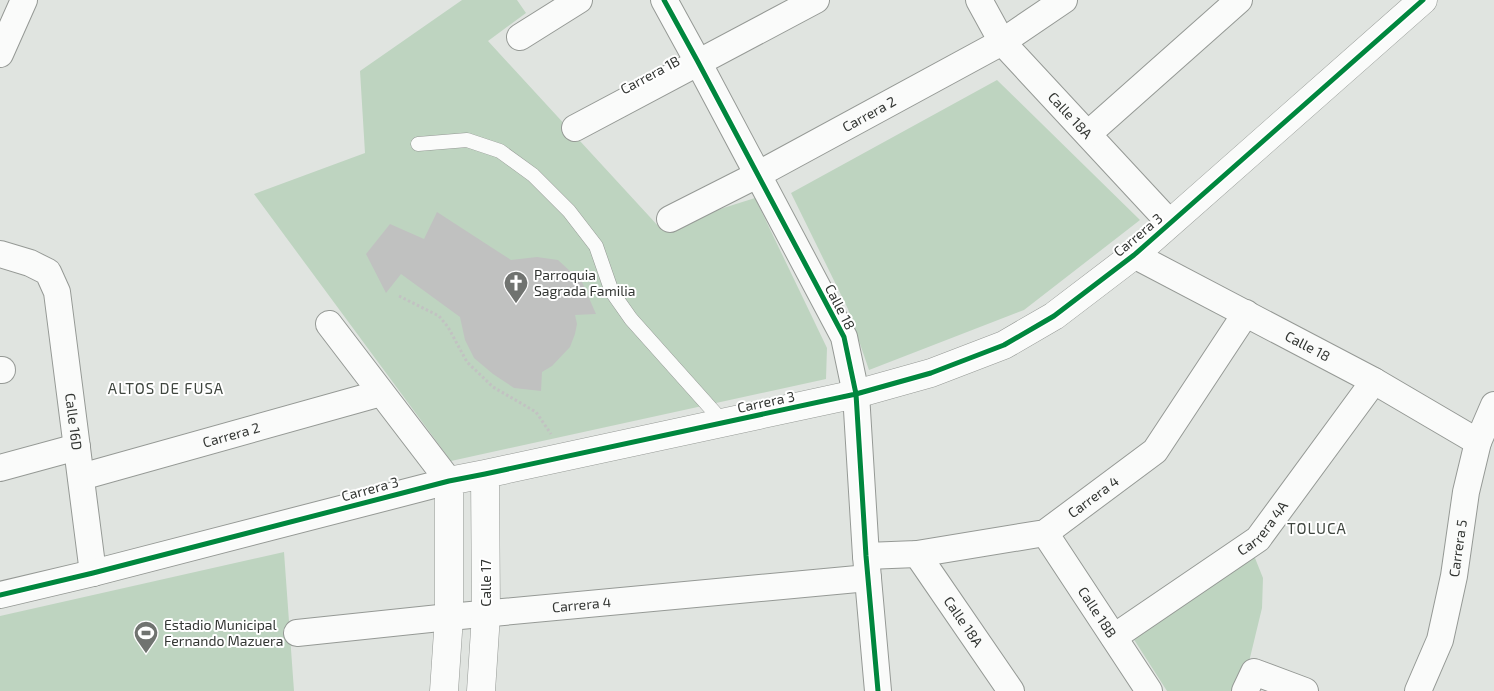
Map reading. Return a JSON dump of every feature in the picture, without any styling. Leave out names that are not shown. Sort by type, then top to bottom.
[{"type":"street","points":[[0,54],[24,0]]},
{"type":"street","points":[[520,37],[579,0]]},
{"type":"street","name":"Calle 18","points":[[664,0],[844,337],[856,394],[867,567],[878,691]]},
{"type":"street","name":"Carrera 1B","points":[[575,128],[816,0]]},
{"type":"street","name":"Calle 18A","points":[[979,0],[1002,42],[1170,223]]},
{"type":"street","name":"Carrera 2","points":[[670,219],[757,176],[1002,42],[1064,0]]},
{"type":"street","points":[[1088,134],[1239,0]]},
{"type":"street","name":"Carrera 3","points":[[0,595],[93,573],[449,480],[485,474],[856,394],[931,373],[1004,345],[1054,316],[1134,255],[1423,0]]},
{"type":"street","name":"Calle 16D","points":[[0,254],[30,263],[48,272],[57,292],[93,573]]},
{"type":"street","name":"Calle 18","points":[[1134,255],[1374,381],[1478,442]]},
{"type":"street","name":"Carrera 4","points":[[296,633],[486,615],[867,567],[917,554],[1045,533],[1155,452],[1246,313]]},
{"type":"street","points":[[329,324],[449,480],[449,617],[444,691]]},
{"type":"street","name":"Carrera 4A","points":[[1114,637],[1258,539],[1374,381]]},
{"type":"street","name":"Carrera 2","points":[[81,477],[381,393]]},
{"type":"street","name":"Carrera 5","points":[[1418,691],[1440,640],[1454,576],[1466,492],[1478,442],[1494,405]]},
{"type":"street","points":[[0,468],[77,447]]},
{"type":"street","name":"Calle 17","points":[[481,691],[486,615],[485,474]]},
{"type":"street","name":"Calle 18B","points":[[1045,533],[1150,691]]},
{"type":"street","name":"Calle 18A","points":[[917,554],[1011,691]]},
{"type":"street","points":[[1249,682],[1305,691]]},
{"type":"lane","points":[[418,144],[467,140],[500,151],[533,175],[569,211],[596,246],[612,292],[631,319],[723,422]]},
{"type":"path","points":[[399,296],[439,316],[448,327],[467,362],[493,388],[536,412],[554,438],[558,458]]},
{"type":"green space","points":[[462,0],[517,0],[526,13],[488,41],[660,228],[755,198],[827,348],[826,379],[451,461],[254,194],[365,153],[360,71]]},
{"type":"green space","points":[[997,80],[1140,220],[1024,310],[869,370],[848,309],[791,193]]},
{"type":"green space","name":"Estadio Municipal Fernando Mazuera","points":[[284,552],[294,691],[0,691],[0,616]]},
{"type":"green space","points":[[1253,553],[1263,578],[1262,608],[1248,666],[1233,691],[1167,691],[1133,638]]},
{"type":"building","name":"Parroquia Sagrada Familia","points":[[437,212],[511,260],[537,257],[558,260],[582,282],[596,314],[575,315],[577,324],[570,347],[552,366],[542,372],[541,391],[514,388],[493,374],[474,358],[465,340],[460,317],[401,274],[386,293],[366,254],[390,224],[424,239]]},
{"type":"cycle path","points":[[664,0],[844,337],[856,394],[866,556],[878,691]]},
{"type":"cycle path","points":[[0,595],[93,573],[449,481],[856,394],[931,373],[1004,345],[1054,316],[1134,255],[1423,0]]},
{"type":"place","name":"Parroquia Sagrada Familia","points":[[516,304]]},
{"type":"place","name":"Estadio Municipal Fernando Mazuera","points":[[146,654]]},
{"type":"district","name":"ALTOS DE FUSA","points":[[166,389]]},
{"type":"district","name":"TOLUCA","points":[[1317,529]]}]
